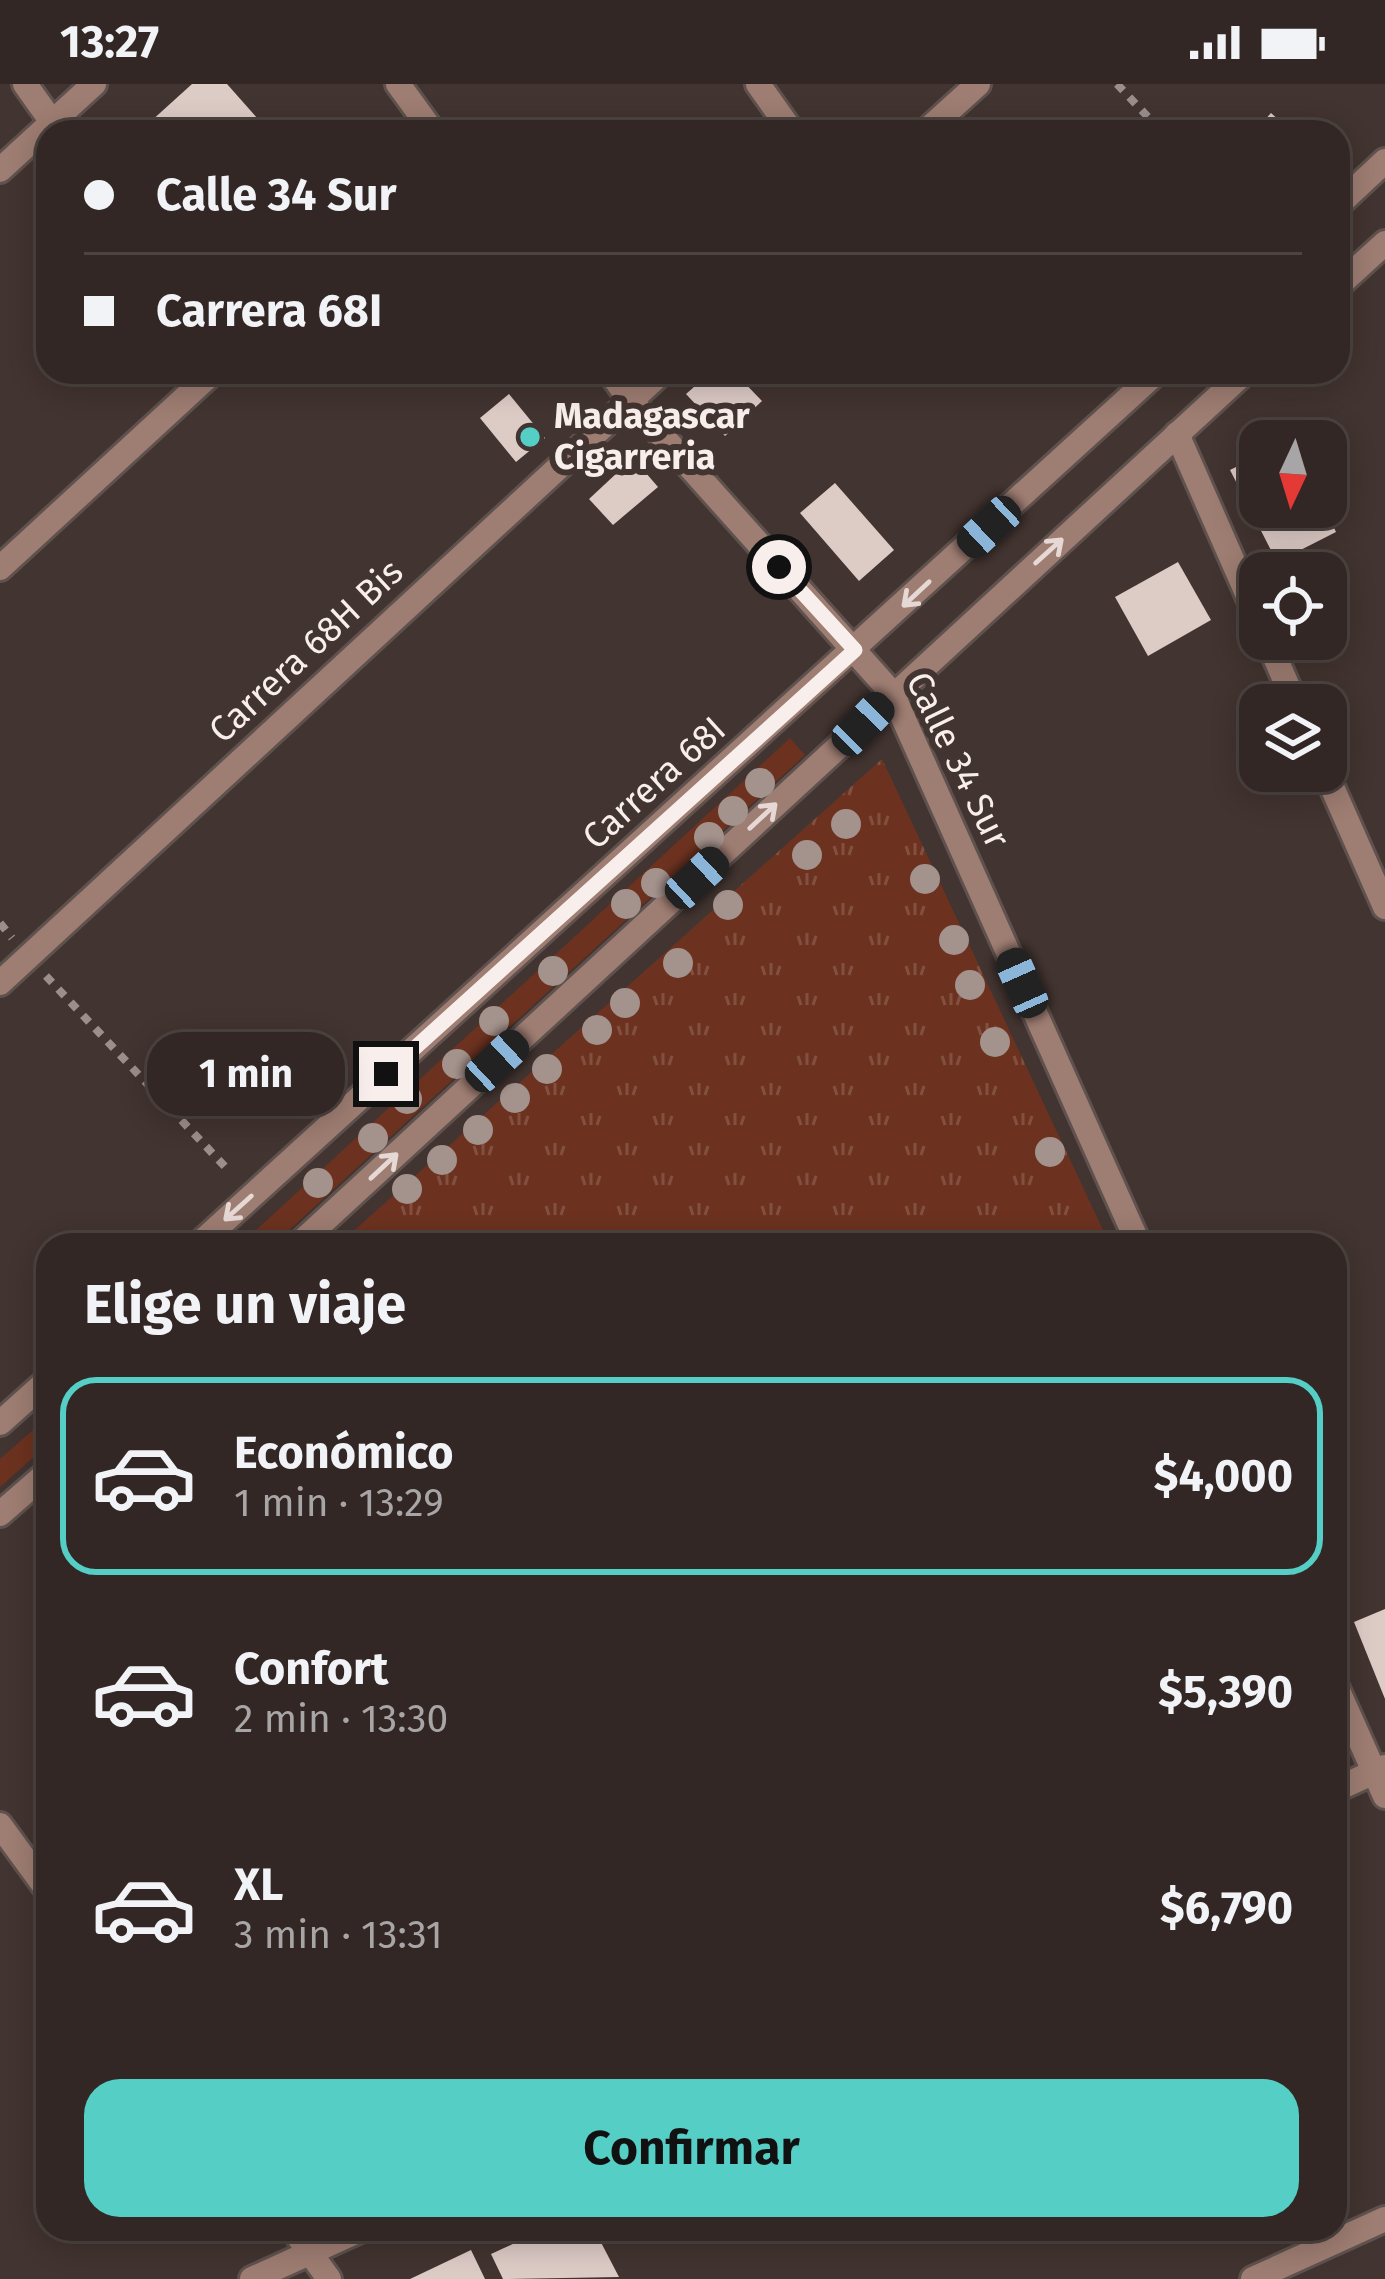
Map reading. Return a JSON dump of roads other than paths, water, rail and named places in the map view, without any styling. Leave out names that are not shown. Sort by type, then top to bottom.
[{"type":"street","points":[[26,84],[51,120]]},
{"type":"street","points":[[54,120],[94,84]]},
{"type":"street","points":[[398,84],[424,120]]},
{"type":"street","points":[[758,84],[784,120]]},
{"type":"street","points":[[939,120],[978,84]]},
{"type":"street","points":[[0,170],[36,137]]},
{"type":"street","points":[[1350,194],[1385,161]]},
{"type":"street","points":[[1350,275],[1385,243]]},
{"type":"street","points":[[0,568],[199,384]]},
{"type":"street","name":"Calle 34 Sur","points":[[619,384],[892,693],[1134,1233]]},
{"type":"street","name":"Carrera 68H Bis","points":[[0,983],[649,384]]},
{"type":"street","name":"Carrera 68I","points":[[210,1233],[1144,384]]},
{"type":"street","points":[[311,1233],[1231,384]]},
{"type":"street","points":[[1177,434],[1239,575]]},
{"type":"street","points":[[1334,792],[1385,907]]},
{"type":"street","points":[[0,1423],[36,1391]]},
{"type":"street","points":[[0,1514],[36,1482]]},
{"type":"street","points":[[1347,1708],[1382,1778],[1347,1787]]},
{"type":"street","points":[[0,1825],[36,1874]]},
{"type":"street","points":[[1347,2236],[1385,2218]]},
{"type":"street","points":[[302,2241],[329,2279]]},
{"type":"street","points":[[252,2279],[335,2241]]},
{"type":"street","points":[[1253,2279],[1335,2241]]},
{"type":"place","name":"Madagascar Cigarreria","points":[[530,437]]}]
